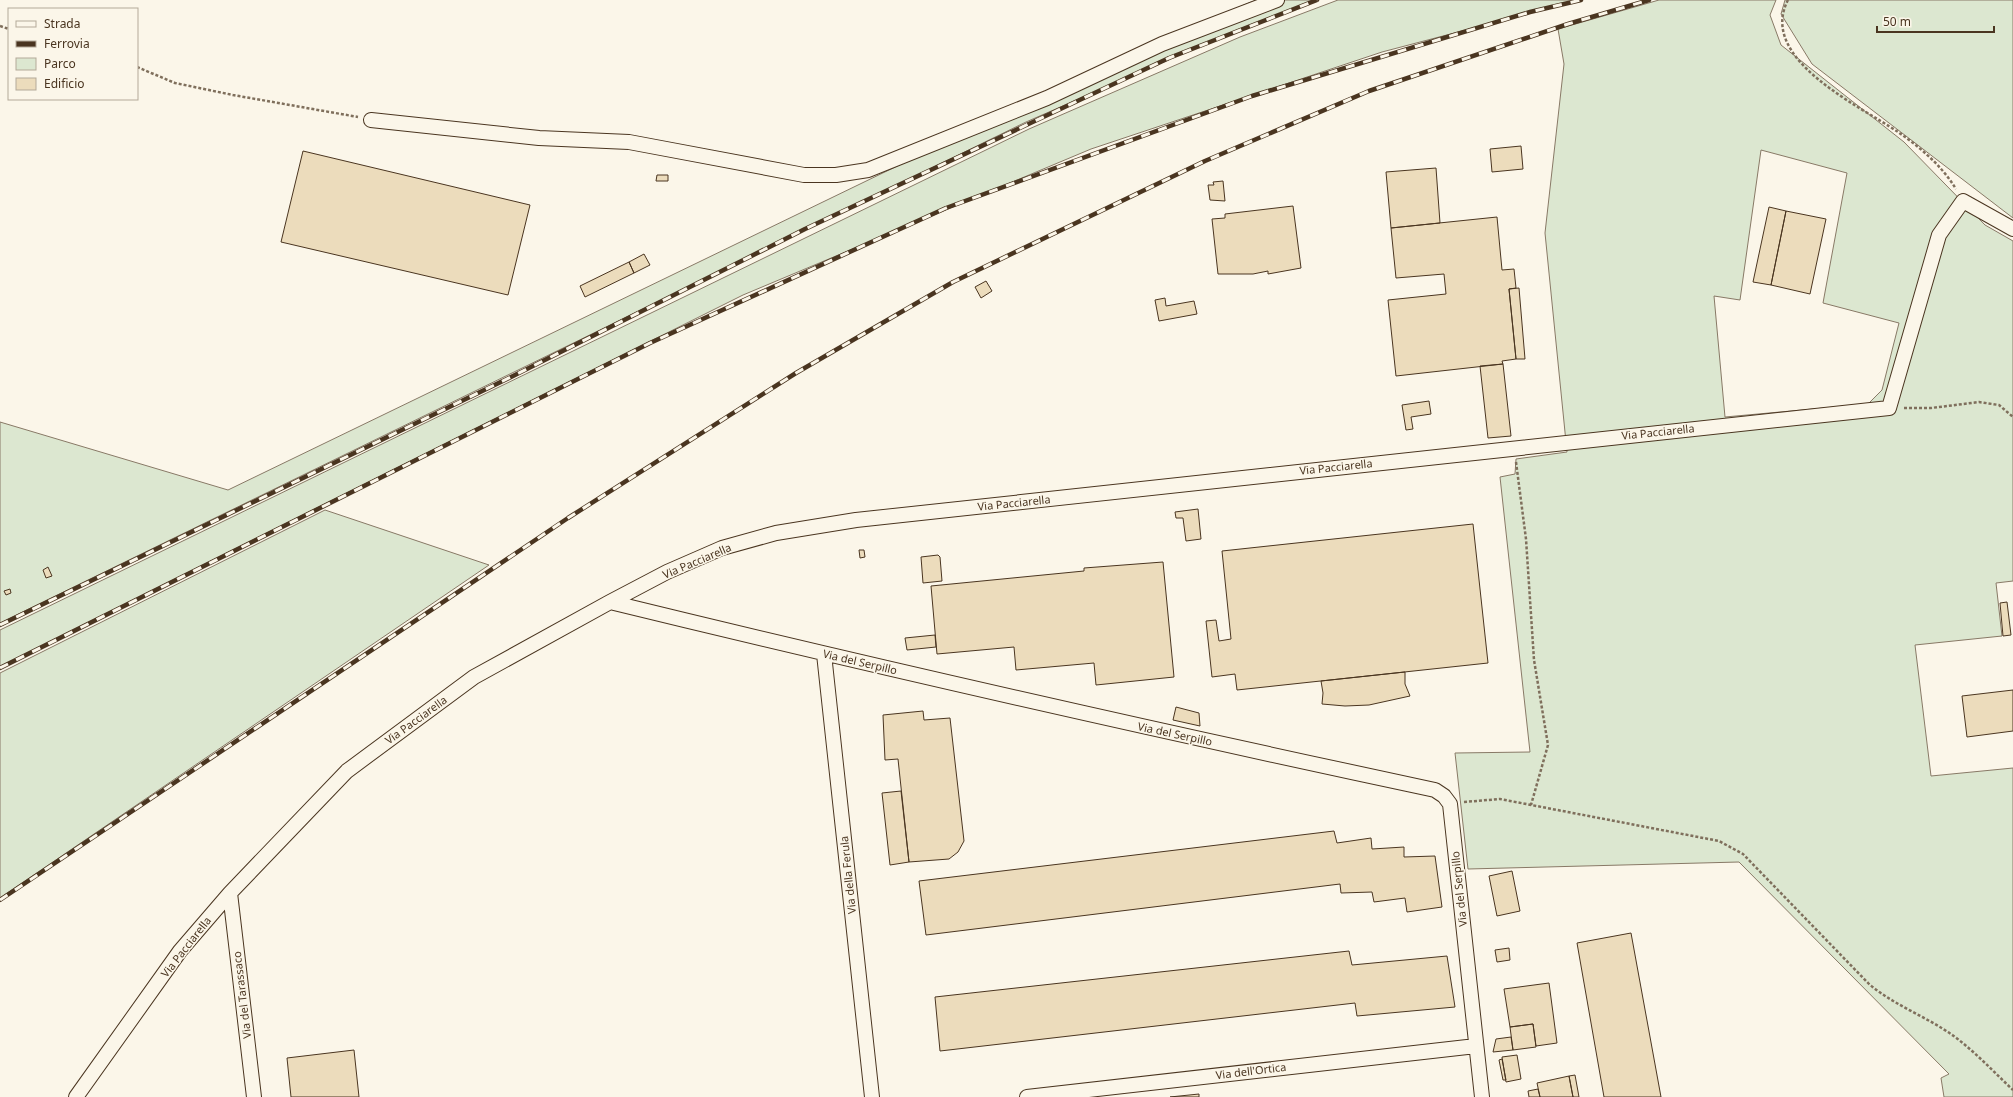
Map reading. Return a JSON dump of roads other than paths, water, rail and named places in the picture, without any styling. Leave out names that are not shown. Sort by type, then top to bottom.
[{"type":"street","points":[[371,120],[540,138],[629,142],[804,175],[836,175],[868,170],[1047,98],[1162,44],[1277,0]]},
{"type":"street","name":"Via Pacciarella","points":[[76,1097],[180,951],[230,893],[347,771],[474,677],[667,572],[722,548],[776,533],[856,520],[1889,408],[1939,235],[1963,201],[2013,229]]},
{"type":"street","name":"Via del Serpillo","points":[[610,602],[824,654],[1153,730],[1435,790],[1444,796],[1450,804],[1482,1097]]},
{"type":"street","name":"Via della Ferula","points":[[824,654],[872,1097]]},
{"type":"street","name":"Via del Tarassaco","points":[[230,893],[254,1097]]},
{"type":"street","name":"Via dell'Ortica","points":[[1027,1097],[1476,1046]]},
{"type":"railway","points":[[0,625],[515,375],[805,229],[1169,58],[1317,0]]},
{"type":"railway","points":[[0,668],[650,343],[946,208],[1252,96],[1530,12],[1581,0]]},
{"type":"railway","points":[[0,900],[568,518],[796,373],[953,282],[1205,161],[1369,91],[1568,24],[1649,0]]}]
